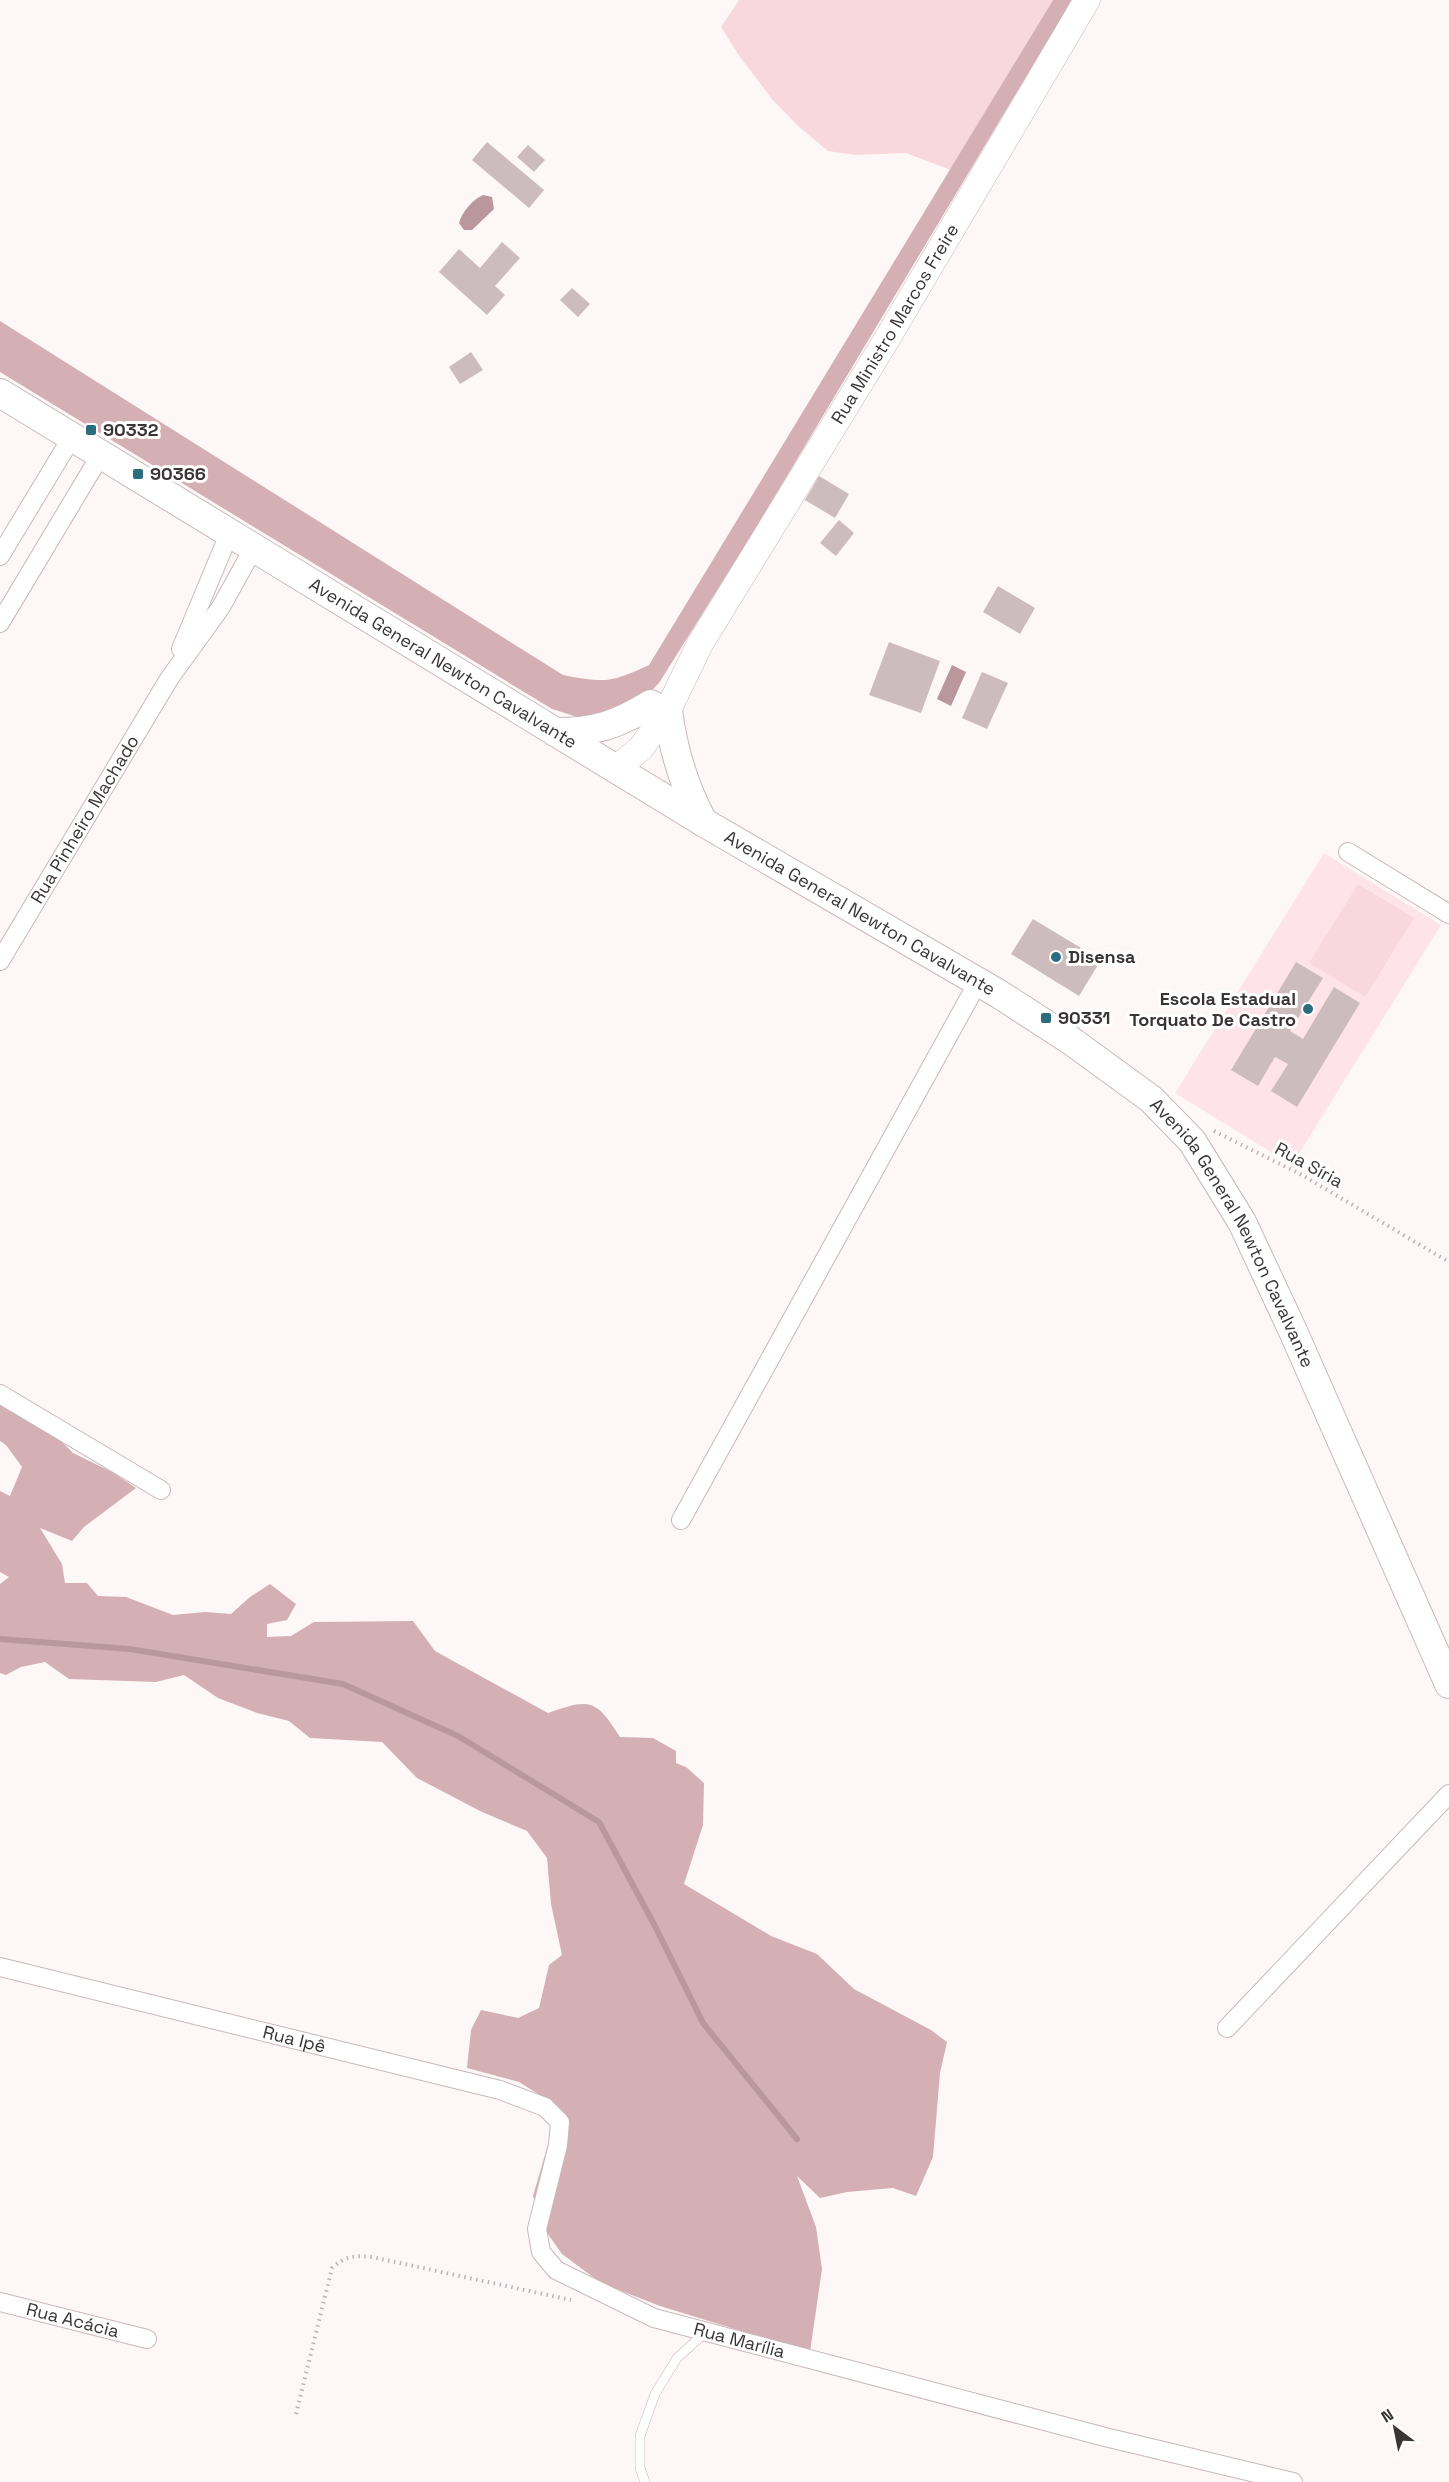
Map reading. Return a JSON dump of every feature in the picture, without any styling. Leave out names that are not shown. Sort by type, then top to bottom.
[{"type":"main road","name":"Rua Ministro Marcos Freire","points":[[617,768],[640,748],[660,707],[886,339],[1087,0]]},
{"type":"main road","name":"Avenida General Newton Cavalvante","points":[[0,393],[703,822],[1052,1027],[1151,1099],[1199,1150],[1232,1202],[1293,1329],[1449,1684]]},
{"type":"main road","points":[[555,732],[594,730],[660,707],[680,771],[703,822]]},
{"type":"street","points":[[0,556],[72,437]]},
{"type":"street","points":[[0,624],[100,456]]},
{"type":"street","points":[[169,679],[229,534]]},
{"type":"street","points":[[169,679],[221,607],[253,549]]},
{"type":"street","name":"Rua Pinheiro Machado","points":[[0,961],[169,679]]},
{"type":"street","points":[[1348,852],[1449,914]]},
{"type":"street","points":[[681,1520],[978,982]]},
{"type":"street","points":[[0,1394],[161,1490]]},
{"type":"street","points":[[1227,2028],[1449,1794]]},
{"type":"street","name":"Rua Ipê","points":[[0,1967],[500,2090],[527,2099],[554,2114],[560,2122],[558,2145],[539,2214],[537,2229],[541,2252],[556,2270],[654,2318]]},
{"type":"street","name":"Rua Acácia","points":[[0,2302],[147,2339]]},
{"type":"street","name":"Rua Marília","points":[[654,2318],[1105,2437],[1293,2482]]},
{"type":"lane","points":[[645,2482],[640,2468],[640,2436],[655,2394],[677,2358],[706,2332]]},
{"type":"path","name":"Rua Síria","points":[[1211,1129],[1302,1175],[1449,1262]]},
{"type":"path","points":[[296,2415],[332,2268],[342,2259],[356,2255],[372,2257],[572,2300]]},
{"type":"shaded area","points":[[739,0],[1053,0],[951,170],[906,153],[856,155],[828,151],[798,126],[772,99],[740,57],[721,27]]},
{"type":"shaded area","points":[[1053,0],[1072,0],[751,536],[659,683],[644,698],[587,720],[552,709],[0,372],[0,321],[563,675],[607,680],[625,675],[649,665]]},
{"type":"shaded area","points":[[483,195],[492,197],[494,209],[472,230],[464,230],[459,223],[465,210]]},
{"type":"shaded area","points":[[952,665],[966,672],[951,706],[937,699]]},
{"type":"shaded area","name":"Escola Estadual Torquato De Castro","points":[[1324,853],[1441,925],[1292,1165],[1175,1093]]},
{"type":"shaded area","points":[[1358,884],[1414,918],[1365,997],[1309,963]]},
{"type":"shaded area","points":[[0,1403],[52,1432],[73,1453],[112,1472],[136,1488],[84,1527],[72,1541],[40,1528],[62,1564],[65,1583],[87,1583],[98,1596],[126,1597],[173,1615],[205,1612],[231,1614],[250,1597],[270,1584],[296,1604],[287,1620],[267,1624],[267,1637],[291,1636],[314,1622],[413,1621],[435,1651],[548,1713],[574,1705],[591,1705],[605,1715],[620,1737],[653,1738],[676,1751],[676,1763],[686,1767],[704,1783],[703,1825],[684,1884],[771,1936],[817,1954],[854,1989],[931,2030],[947,2042],[940,2073],[933,2157],[916,2196],[893,2188],[847,2192],[820,2198],[797,2176],[816,2227],[822,2269],[810,2352],[660,2306],[601,2283],[562,2254],[545,2230],[533,2196],[559,2107],[519,2082],[467,2068],[471,2030],[481,2010],[518,2018],[539,2008],[549,1965],[562,1955],[551,1904],[547,1858],[527,1831],[482,1812],[417,1778],[382,1742],[310,1738],[289,1721],[257,1713],[218,1698],[184,1675],[156,1682],[69,1679],[45,1662],[21,1667],[6,1675],[0,1673],[0,1584],[9,1577],[0,1572],[0,1491],[10,1496],[22,1467],[6,1445],[0,1441]]},
{"type":"building","points":[[487,142],[544,190],[529,208],[472,160]]},
{"type":"building","points":[[528,145],[545,160],[534,172],[517,157]]},
{"type":"building","points":[[502,242],[520,258],[495,286],[505,295],[487,315],[439,272],[459,249],[480,268]]},
{"type":"building","points":[[572,288],[590,304],[578,317],[560,300]]},
{"type":"building","points":[[471,352],[483,370],[460,384],[449,367]]},
{"type":"building","points":[[819,476],[849,494],[835,518],[805,500]]},
{"type":"building","points":[[839,520],[854,533],[836,556],[820,543]]},
{"type":"building","points":[[998,586],[1035,608],[1020,634],[983,612]]},
{"type":"building","points":[[889,642],[940,661],[921,713],[869,695]]},
{"type":"building","points":[[982,672],[1008,683],[987,729],[962,718]]},
{"type":"building","name":"Disensa","points":[[1033,919],[1101,960],[1079,996],[1011,954]]},
{"type":"building","points":[[1296,962],[1323,978],[1290,1031],[1303,1039],[1334,987],[1360,1003],[1297,1107],[1271,1091],[1288,1064],[1275,1057],[1258,1086],[1231,1070]]},
{"type":"waterway","points":[[0,1639],[130,1649],[343,1684],[458,1736],[599,1822],[656,1928],[703,2023],[797,2139]]},
{"type":"place","name":"90332","points":[[91,430]]},
{"type":"place","name":"90366","points":[[138,474]]},
{"type":"place","name":"Disensa","points":[[1056,957]]},
{"type":"place","name":"Escola Estadual Torquato De Castro","points":[[1308,1009]]},
{"type":"place","name":"90331","points":[[1046,1018]]}]
